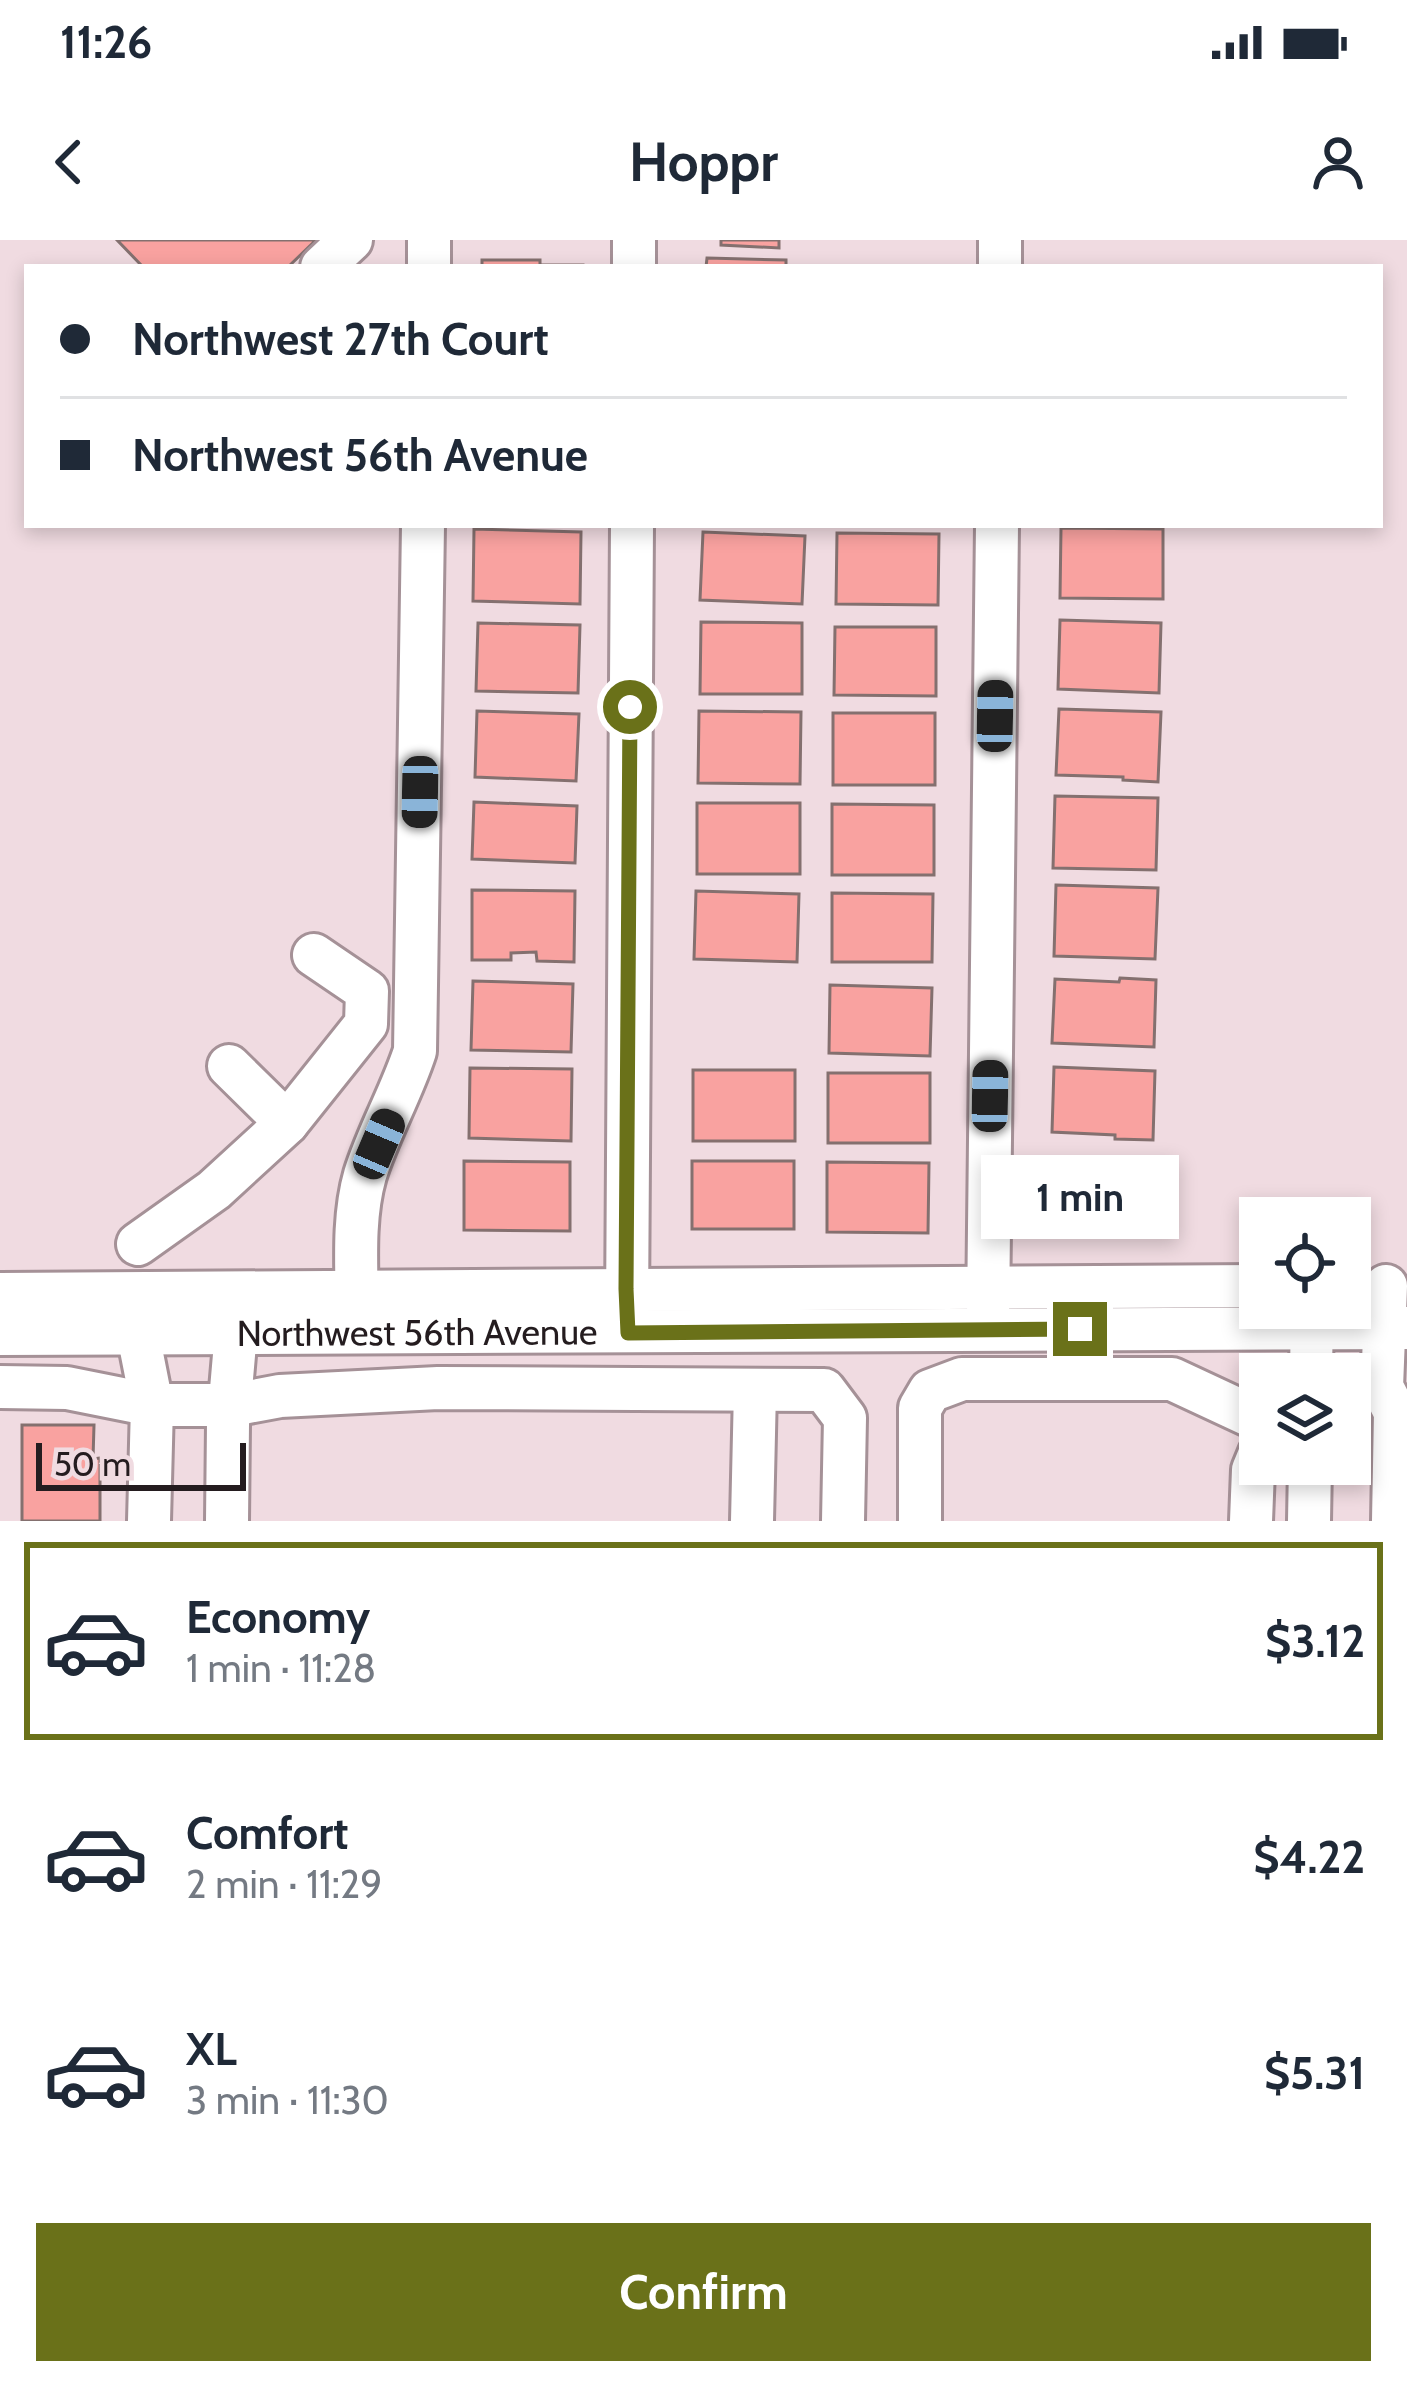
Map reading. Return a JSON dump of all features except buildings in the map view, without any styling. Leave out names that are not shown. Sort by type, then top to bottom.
[{"type":"street","points":[[325,264],[351,240]]},
{"type":"street","points":[[357,1311],[359,1211],[365,1175],[415,1051],[423,528]]},
{"type":"street","points":[[628,1333],[632,528]]},
{"type":"street","points":[[988,1329],[997,528]]},
{"type":"street","points":[[138,1244],[214,1190],[287,1123],[366,1024],[367,991],[314,955]]},
{"type":"street","points":[[229,1066],[287,1123]]},
{"type":"street","name":"Northwest 56th Avenue","points":[[0,1334],[236,1332],[357,1311],[626,1289],[1239,1286]]},
{"type":"street","points":[[1381,1286],[1396,1328],[1382,1387],[1401,1414],[1394,1521]]},
{"type":"street","name":"Northwest 56th Avenue","points":[[0,1294],[357,1311],[628,1333],[1239,1320]]},
{"type":"street","points":[[227,1521],[228,1424],[236,1332]]},
{"type":"street","points":[[138,1334],[152,1405],[149,1521]]},
{"type":"street","points":[[920,1521],[920,1408],[930,1390],[962,1379],[1172,1379],[1239,1410]]},
{"type":"street","name":"Northwest 56th Avenue","points":[[0,1387],[67,1388],[152,1405],[232,1405],[280,1396],[437,1388],[824,1390],[845,1418],[843,1521]]},
{"type":"street","points":[[752,1521],[755,1390]]},
{"type":"street","points":[[1252,1485],[1252,1521]]},
{"type":"street","points":[[1309,1521],[1310,1485]]},
{"type":"route","points":[[630,707],[628,1333],[1080,1329]]}]
